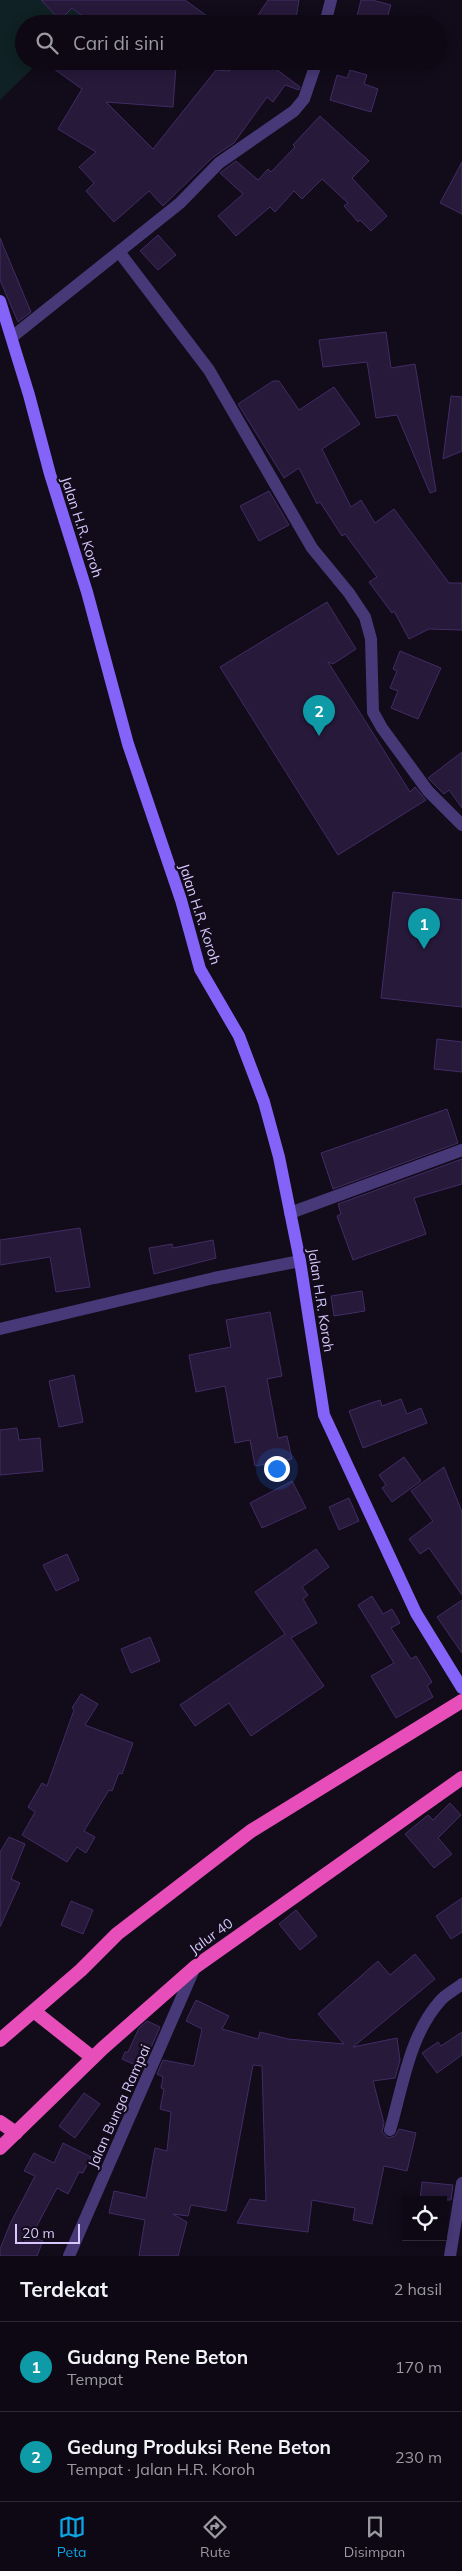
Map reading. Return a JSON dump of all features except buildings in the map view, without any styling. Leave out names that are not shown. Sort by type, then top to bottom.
[{"type":"highway","points":[[0,2040],[35,2012],[117,1934],[251,1831],[462,1701]]},
{"type":"highway","name":"Jalur 40","points":[[0,2148],[93,2058],[195,1967],[462,1778]]},
{"type":"highway","points":[[35,2012],[93,2058]]},
{"type":"highway","points":[[0,2122],[16,2133]]},
{"type":"main road","name":"Jalan H.R. Koroh","points":[[0,301],[12,337],[50,474],[88,592],[128,744],[181,900],[200,969],[239,1036],[264,1102],[280,1157],[300,1262],[324,1415],[416,1613],[462,1688]]},
{"type":"street","points":[[327,15],[331,0]]},
{"type":"street","points":[[12,337],[120,253],[180,203],[219,163],[294,111],[304,99],[314,70]]},
{"type":"street","points":[[120,253],[209,370],[312,548],[349,593],[365,616],[371,639],[373,712],[428,791],[462,826]]},
{"type":"street","points":[[290,1213],[462,1150]]},
{"type":"street","points":[[0,1329],[214,1278],[300,1262]]},
{"type":"street","name":"Jalan Bunga Rampai","points":[[69,2256],[195,1967]]},
{"type":"street","points":[[390,2130],[416,2040],[423,2024],[442,2000],[462,1984]]},
{"type":"street","points":[[450,2256],[462,2182]]},
{"type":"shaded area","points":[[0,0],[101,0],[86,15],[15,15],[15,70],[31,70],[0,100]]},
{"type":"place","name":"Gedung Produksi Rene Beton","points":[[319,736]]},
{"type":"place","name":"Gudang Rene Beton","points":[[424,949]]}]
